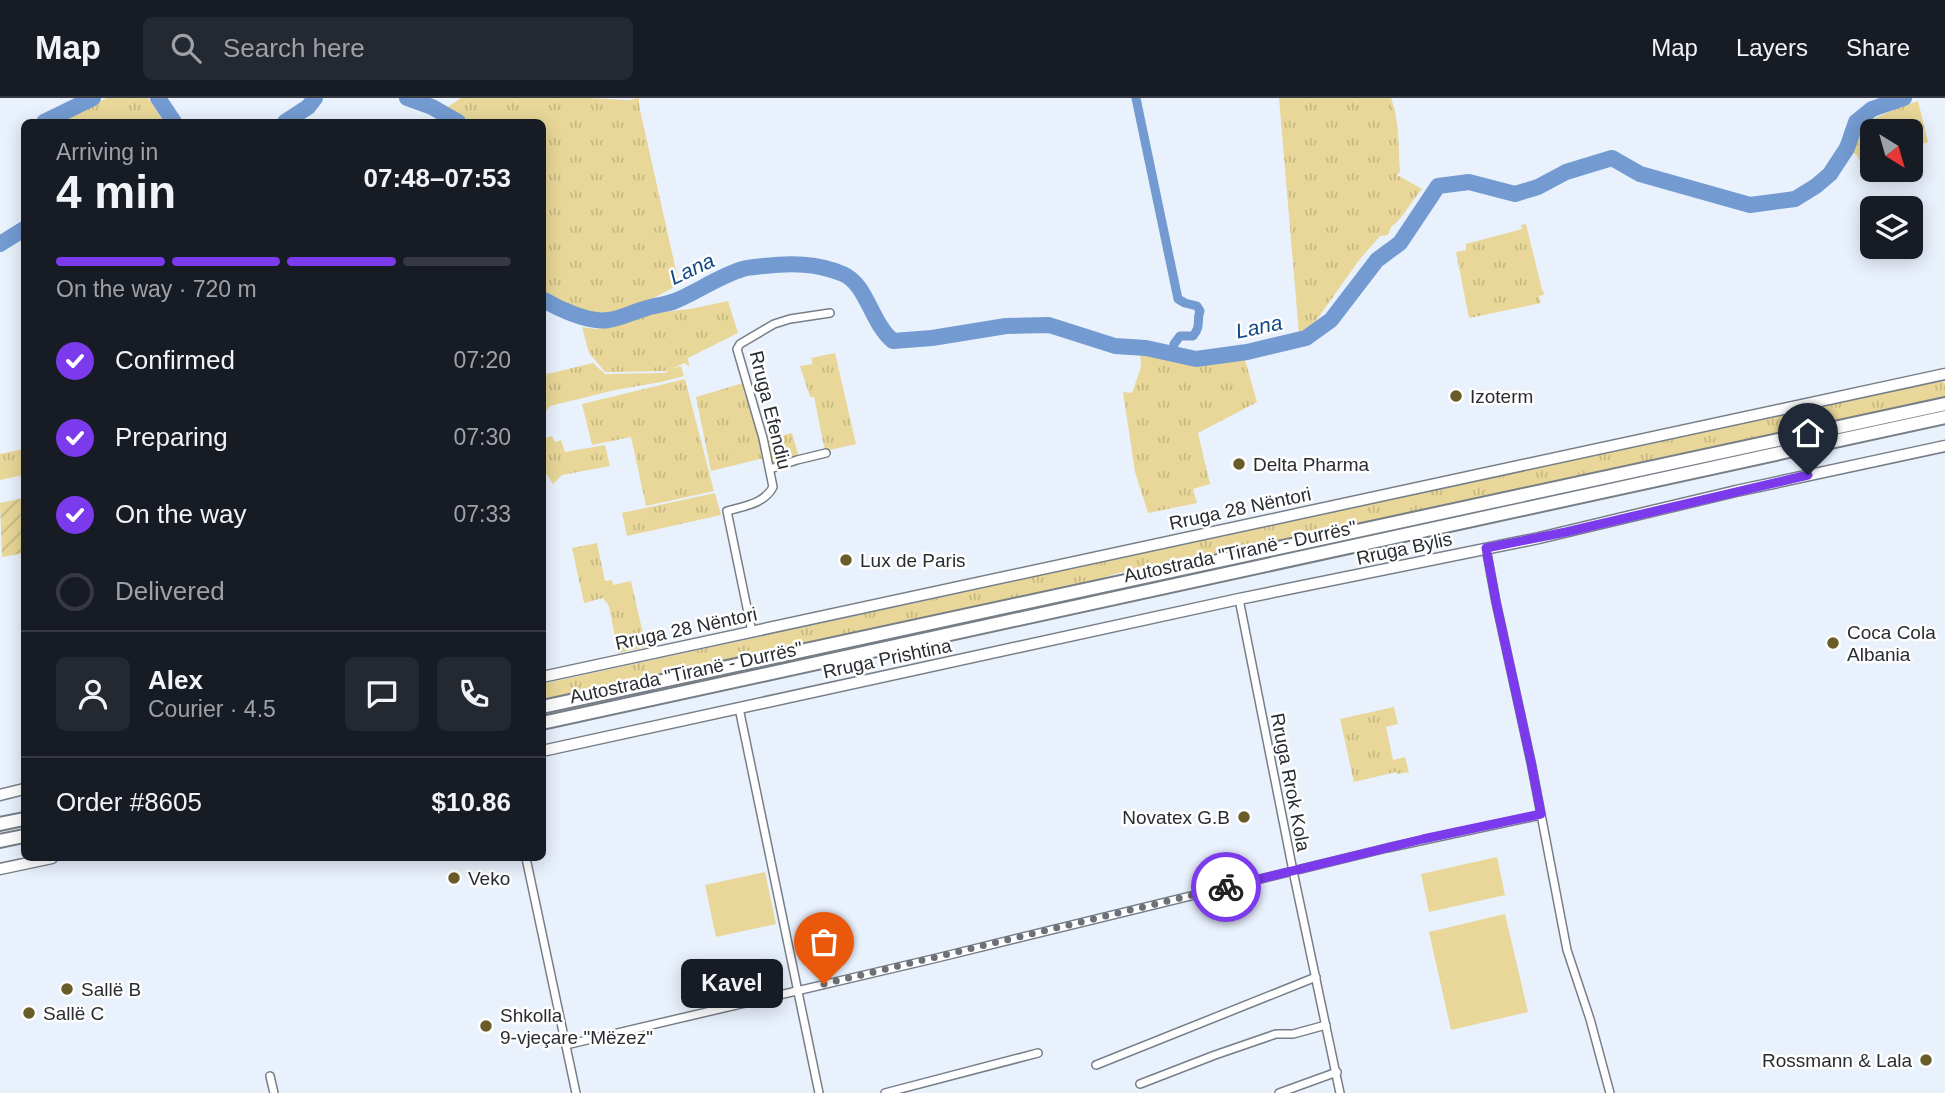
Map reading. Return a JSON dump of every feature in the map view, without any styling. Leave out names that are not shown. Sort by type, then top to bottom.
[{"type":"highway","name":"Autostrada \"Tiranë - Durrës\"","points":[[546,706],[1945,404]]},
{"type":"highway","name":"Autostrada \"Tiranë - Durrës\"","points":[[546,722],[1945,417]]},
{"type":"highway","points":[[0,824],[21,820]]},
{"type":"highway","points":[[0,841],[21,836]]},
{"type":"main road","name":"Rruga 28 Nëntori","points":[[546,676],[1945,374]]},
{"type":"main road","name":"Rruga Bylis","points":[[1239,599],[1539,538],[1736,491],[1945,446]]},
{"type":"main road","name":"Rruga Prishtina","points":[[546,750],[1239,599]]},
{"type":"main road","points":[[0,795],[21,790]]},
{"type":"main road","points":[[0,869],[38,861]]},
{"type":"street","name":"Rruga Efendiu","points":[[752,632],[727,511],[766,498],[774,487],[737,349],[740,344],[774,324],[830,313]]},
{"type":"street","points":[[770,469],[827,453]]},
{"type":"street","points":[[1486,548],[1567,950],[1590,1018],[1610,1093]]},
{"type":"street","name":"Rruga Rrok Kola","points":[[1239,599],[1340,1093]]},
{"type":"street","points":[[739,708],[819,1093]]},
{"type":"street","points":[[566,1045],[1541,814]]},
{"type":"street","points":[[527,861],[576,1093]]},
{"type":"street","points":[[1096,1065],[1316,977]]},
{"type":"street","points":[[1140,1084],[1276,1034],[1293,1034],[1326,1025]]},
{"type":"street","points":[[885,1093],[1038,1053]]},
{"type":"street","points":[[1279,1093],[1336,1072]]},
{"type":"street","points":[[270,1076],[274,1093]]},
{"type":"green space","points":[[107,98],[148,98],[162,119],[62,119]]},
{"type":"green space","points":[[461,98],[639,98],[679,284],[632,308],[603,315],[571,309],[546,296],[546,119],[459,119],[446,108]]},
{"type":"green space","points":[[1279,98],[1391,98],[1398,134],[1400,172],[1397,175],[1422,189],[1391,227],[1388,235],[1380,236],[1360,259],[1312,326],[1299,334]]},
{"type":"green space","points":[[1918,101],[1922,119],[1873,119]]},
{"type":"green space","points":[[1923,122],[1928,142],[1923,144]]},
{"type":"green space","points":[[1860,129],[1860,162],[1856,154],[1851,153]]},
{"type":"green space","points":[[1526,224],[1545,294],[1539,296],[1541,303],[1469,318],[1456,252],[1466,250],[1466,244],[1522,229],[1521,225]]},
{"type":"green space","points":[[728,301],[738,333],[688,358],[689,366],[684,363],[672,369],[681,366],[684,376],[550,406],[546,411],[546,374],[593,363],[605,374],[668,371],[605,372],[589,353],[582,327],[595,329],[613,326],[644,314]]},
{"type":"green space","points":[[1140,351],[1194,363],[1244,356],[1257,402],[1198,433],[1210,484],[1193,489],[1197,503],[1148,513],[1135,472],[1123,392],[1132,393],[1141,367]]},
{"type":"green space","points":[[835,353],[856,444],[825,451],[814,397],[810,397],[800,366],[813,364],[811,358]]},
{"type":"green space","points":[[685,379],[714,491],[646,506],[631,437],[592,445],[582,404]]},
{"type":"green space","points":[[1939,380],[1945,383],[1945,397],[1155,569],[1123,572],[1094,583],[546,702],[546,683]]},
{"type":"green space","points":[[743,383],[746,388],[743,391],[748,395],[749,409],[755,421],[764,458],[711,471],[696,397]]},
{"type":"green space","points":[[792,433],[799,457],[775,464],[766,440]]},
{"type":"green space","points":[[552,436],[555,442],[561,440],[565,452],[605,445],[610,466],[562,475],[553,484],[546,474],[546,438]]},
{"type":"green space","points":[[21,450],[21,476],[0,480],[0,454]]},
{"type":"green space","points":[[715,493],[721,515],[627,536],[622,513]]},
{"type":"green space","points":[[21,499],[21,554],[2,557],[0,503]]},
{"type":"green space","points":[[597,543],[605,581],[612,580],[613,585],[631,581],[646,647],[618,653],[609,606],[603,598],[584,603],[572,548]]},
{"type":"green space","points":[[1394,707],[1398,724],[1386,727],[1393,760],[1405,757],[1409,772],[1396,772],[1354,782],[1340,719]]},
{"type":"green space","points":[[1497,857],[1505,895],[1429,912],[1421,874]]},
{"type":"green space","points":[[765,872],[776,924],[716,937],[705,885]]},
{"type":"green space","points":[[1505,914],[1528,1012],[1451,1030],[1429,932]]},
{"type":"waterway","name":"Lana","points":[[50,119],[93,98]]},
{"type":"waterway","name":"Lana","points":[[158,98],[172,119]]},
{"type":"waterway","name":"Lana","points":[[290,119],[308,107],[315,98]]},
{"type":"waterway","name":"Lana","points":[[407,98],[432,107],[453,119]]},
{"type":"waterway","points":[[1136,98],[1178,299],[1197,306],[1200,311],[1196,332],[1193,336],[1180,336],[1174,344],[1173,352]]},
{"type":"waterway","name":"Lana","points":[[546,301],[583,317],[608,320],[675,301],[745,268],[794,264],[833,270],[851,279],[893,341],[932,338],[1006,326],[1049,325],[1115,346],[1146,348],[1196,359],[1247,352],[1306,338],[1331,320],[1377,260],[1400,243],[1438,186],[1469,182],[1515,194],[1538,187],[1566,172],[1612,158],[1640,174],[1750,205],[1795,199],[1830,174],[1847,148],[1856,122],[1872,109],[1904,98]]},
{"type":"waterway","name":"Lana","points":[[0,244],[21,231]]},
{"type":"way so far","points":[[824,984],[1226,887]]},
{"type":"place","name":"Izoterm","points":[[1456,396]]},
{"type":"place","name":"Delta Pharma","points":[[1239,464]]},
{"type":"place","name":"Lux de Paris","points":[[846,560]]},
{"type":"place","name":"Coca Cola Albania","points":[[1833,643]]},
{"type":"place","name":"Novatex G.B","points":[[1244,817]]},
{"type":"place","name":"Veko","points":[[454,878]]},
{"type":"place","name":"Kavel","points":[[824,984]]},
{"type":"place","name":"Sallë B","points":[[67,989]]},
{"type":"place","name":"Sallë C","points":[[29,1013]]},
{"type":"place","name":"Shkolla 9-vjeçare \"Mëzez\"","points":[[486,1026]]},
{"type":"place","name":"Rossmann & Lala","points":[[1926,1060]]},
{"type":"route","points":[[1226,887],[1423,839],[1541,814],[1486,548],[1808,475]]}]
